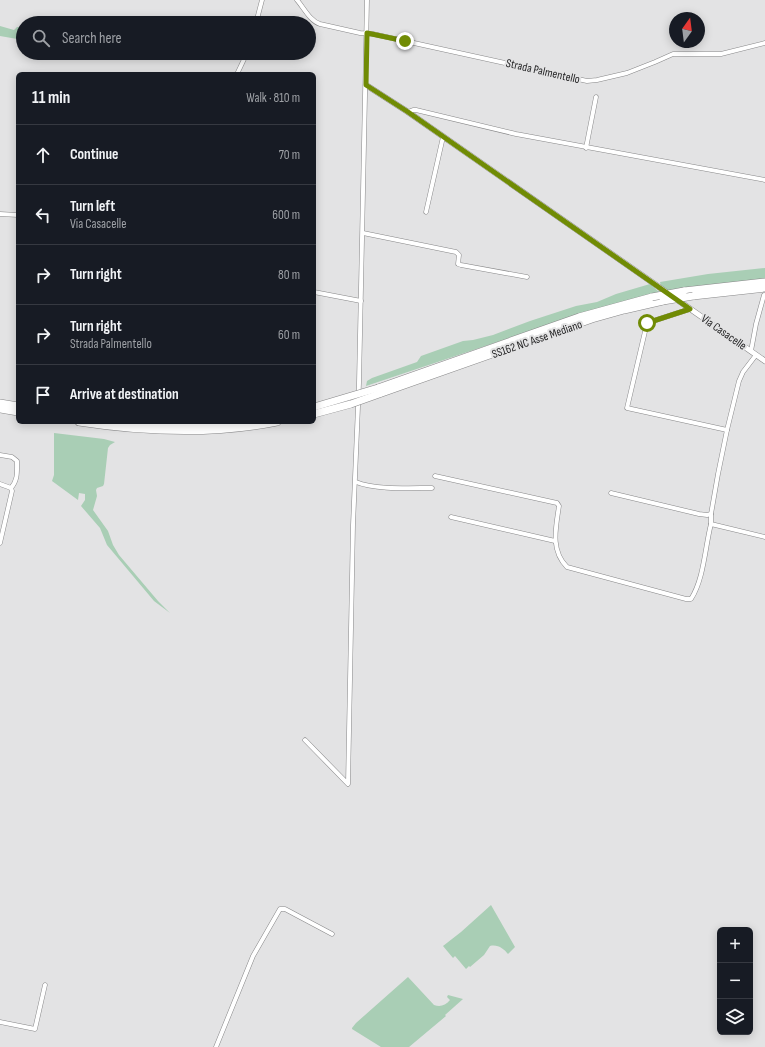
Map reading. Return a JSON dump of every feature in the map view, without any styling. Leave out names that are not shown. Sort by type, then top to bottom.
[{"type":"highway","name":"SS162 NC Asse Mediano","points":[[316,413],[351,404],[379,391],[579,317],[652,297],[684,291],[765,282]]},
{"type":"highway","name":"SS162 NC Asse Mediano","points":[[316,407],[379,391],[624,310],[693,296],[764,291]]},
{"type":"highway","points":[[0,403],[16,406]]},
{"type":"highway","points":[[0,409],[16,412]]},
{"type":"highway","points":[[94,424],[130,429],[179,431],[253,424]]},
{"type":"highway","points":[[154,424],[206,428],[227,424]]},
{"type":"street","points":[[258,16],[262,0]]},
{"type":"street","name":"Strada Palmentello","points":[[297,0],[310,16]]},
{"type":"street","points":[[305,740],[348,784],[353,525],[356,482],[361,301],[367,0]]},
{"type":"street","name":"Strada Palmentello","points":[[316,23],[587,81],[627,73],[673,54],[722,54],[765,43]]},
{"type":"street","points":[[238,72],[244,60]]},
{"type":"street","name":"Via Casacelle","points":[[366,85],[408,112],[765,361]]},
{"type":"street","points":[[586,148],[596,97]]},
{"type":"street","points":[[408,112],[410,110],[416,110],[516,134],[765,180]]},
{"type":"street","points":[[426,212],[443,137]]},
{"type":"street","points":[[0,214],[16,215]]},
{"type":"street","points":[[362,233],[456,252],[458,254],[458,264],[527,278]]},
{"type":"street","points":[[751,351],[763,304],[764,291]]},
{"type":"street","points":[[316,292],[361,301]]},
{"type":"street","points":[[690,309],[647,323],[627,408],[727,430]]},
{"type":"street","points":[[435,476],[558,504],[555,541],[559,556],[567,567],[686,599],[691,599],[694,594],[702,567],[727,430],[739,381],[743,372],[756,355]]},
{"type":"street","points":[[0,455],[12,457],[17,462],[17,478],[12,488],[12,494],[0,543]]},
{"type":"street","points":[[356,482],[383,487],[432,488]]},
{"type":"street","points":[[0,484],[12,488]]},
{"type":"street","points":[[611,493],[699,514],[711,514]]},
{"type":"street","points":[[451,517],[555,541]]},
{"type":"street","points":[[711,524],[765,537]]},
{"type":"street","points":[[216,1047],[253,956],[280,909],[285,909],[332,934]]},
{"type":"street","points":[[0,1022],[35,1029],[45,985]]},
{"type":"green space","points":[[0,26],[14,30],[16,28],[16,39],[0,36]]},
{"type":"green space","points":[[765,268],[765,279],[669,291],[661,286],[660,282],[708,274]]},
{"type":"green space","points":[[650,284],[659,292],[590,311],[366,386],[367,381],[372,378],[417,362],[421,356],[463,341],[493,335],[576,306],[597,302],[616,294]]},
{"type":"green space","points":[[54,433],[104,439],[115,442],[108,448],[104,484],[96,490],[97,496],[93,510],[108,531],[113,545],[119,555],[170,613],[154,601],[107,545],[100,528],[81,506],[85,500],[85,494],[79,493],[78,500],[52,481],[54,475]]},
{"type":"green space","points":[[491,905],[515,947],[508,954],[500,947],[490,946],[484,955],[466,969],[455,956],[453,958],[443,946]]},
{"type":"green space","points":[[408,977],[434,1005],[440,1006],[446,1004],[450,1000],[447,997],[448,995],[463,999],[445,1015],[446,1016],[409,1047],[381,1047],[352,1029],[356,1023]]},
{"type":"route","points":[[405,41],[367,33],[366,85],[408,112],[690,309],[647,323]]}]
